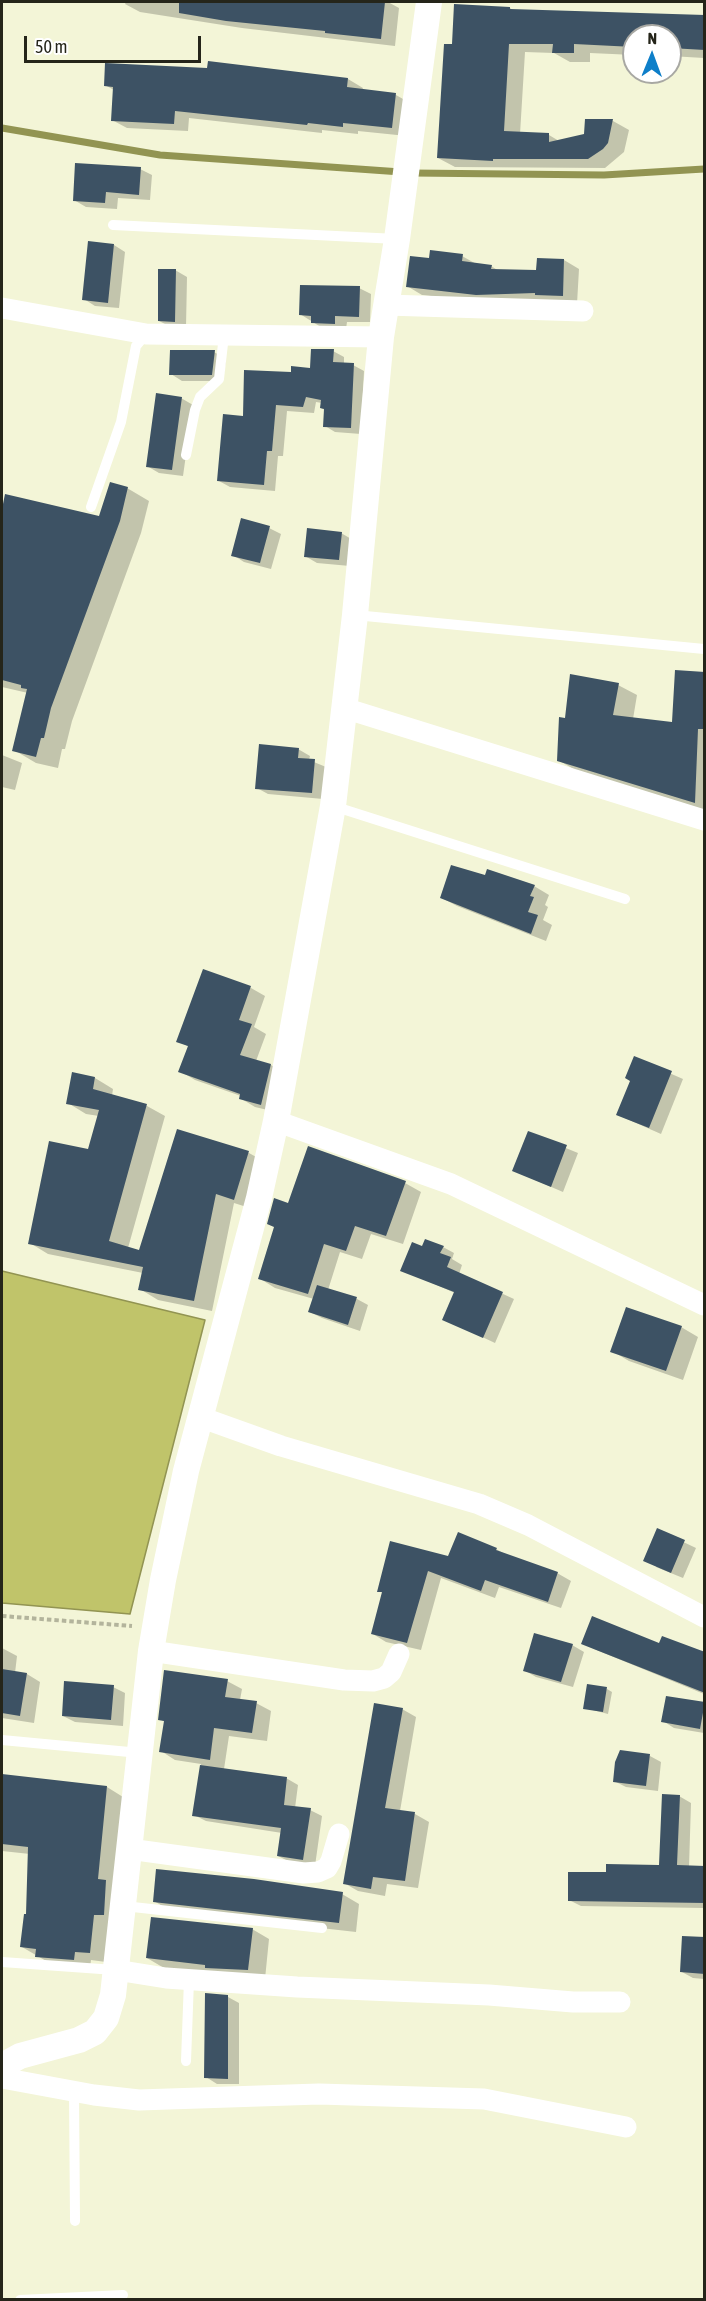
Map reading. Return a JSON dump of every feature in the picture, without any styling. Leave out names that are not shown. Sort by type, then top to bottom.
[{"type":"street","points":[[3,2067],[20,2056],[79,2040],[95,2032],[106,2018],[113,1995],[153,1639],[181,1493],[259,1198],[276,1121],[333,806],[355,615],[381,337],[404,192],[429,2]]},
{"type":"street","points":[[386,305],[583,311]]},
{"type":"street","points":[[2,308],[146,334],[381,337]]},
{"type":"street","points":[[344,708],[705,820]]},
{"type":"street","points":[[276,1121],[451,1184],[705,1305]]},
{"type":"street","points":[[200,1417],[280,1446],[479,1504],[528,1525],[705,1617]]},
{"type":"street","points":[[153,1639],[344,1680],[384,1678],[392,1672],[399,1654]]},
{"type":"street","points":[[129,1849],[304,1873],[318,1872],[327,1868],[339,1834]]},
{"type":"street","points":[[116,1970],[189,1980],[297,1987],[489,1995],[573,2002],[620,2001]]},
{"type":"street","points":[[3,2067],[74,2091],[139,2100],[319,2094],[484,2099],[626,2127]]},
{"type":"lane","points":[[113,225],[397,239]]},
{"type":"lane","points":[[90,507],[121,422],[136,346],[146,334]]},
{"type":"lane","points":[[186,455],[195,410],[200,397],[219,379],[224,335]]},
{"type":"lane","points":[[355,615],[705,649]]},
{"type":"lane","points":[[333,806],[625,899]]},
{"type":"lane","points":[[2,1740],[140,1753]]},
{"type":"lane","points":[[123,1906],[322,1928]]},
{"type":"lane","points":[[2,1962],[116,1970]]},
{"type":"lane","points":[[186,2061],[189,1980]]},
{"type":"lane","points":[[74,2091],[75,2221]]},
{"type":"lane","points":[[20,2300],[123,2295]]},
{"type":"path","points":[[2,1616],[153,1639]]},
{"type":"shaded area","points":[[2,1271],[205,1320],[130,1614],[2,1603]]},
{"type":"building","points":[[179,2],[385,2],[381,39],[226,21],[179,13]]},
{"type":"building","points":[[454,4],[510,7],[510,9],[705,15],[705,50],[682,49],[682,24],[622,24],[622,46],[574,44],[574,53],[552,53],[553,44],[509,44],[504,131],[549,133],[549,142],[584,134],[585,119],[613,119],[608,143],[588,159],[493,159],[493,161],[437,158],[444,44],[452,44]]},
{"type":"building","points":[[208,61],[348,78],[347,87],[396,93],[392,128],[343,123],[343,127],[308,123],[307,125],[175,111],[174,124],[111,121],[113,87],[104,86],[105,63],[207,68]]},
{"type":"building","points":[[75,163],[141,167],[139,195],[106,192],[105,203],[73,201]]},
{"type":"building","points":[[88,241],[114,244],[108,303],[82,300]]},
{"type":"building","points":[[430,250],[463,254],[462,261],[492,265],[491,269],[536,270],[537,258],[564,259],[563,296],[535,295],[535,293],[476,295],[406,287],[410,256],[429,258]]},
{"type":"building","points":[[158,269],[176,269],[175,322],[158,321]]},
{"type":"building","points":[[300,285],[360,286],[359,317],[335,316],[335,324],[311,323],[311,316],[299,315]]},
{"type":"building","points":[[311,349],[334,349],[333,362],[354,363],[351,428],[323,427],[324,409],[320,408],[321,400],[306,397],[303,407],[276,405],[272,451],[267,451],[264,485],[217,481],[223,414],[243,416],[244,370],[291,372],[291,366],[310,368]]},
{"type":"building","points":[[170,350],[215,350],[212,375],[169,375]]},
{"type":"building","points":[[156,393],[182,397],[172,470],[146,467]]},
{"type":"building","points":[[110,482],[128,487],[120,521],[51,708],[44,738],[41,738],[36,757],[12,751],[27,689],[2,680],[2,509],[5,494],[99,516]]},
{"type":"building","points":[[241,518],[270,526],[260,563],[231,556]]},
{"type":"building","points":[[307,528],[342,532],[339,560],[304,557]]},
{"type":"building","points":[[675,670],[705,672],[705,729],[698,729],[695,803],[557,761],[559,717],[565,718],[570,674],[619,683],[613,715],[672,722]]},
{"type":"building","points":[[259,744],[299,748],[298,758],[315,759],[312,793],[255,789]]},
{"type":"building","points":[[451,865],[485,875],[487,869],[535,885],[530,896],[534,897],[528,912],[538,915],[531,934],[440,898]]},
{"type":"building","points":[[203,969],[251,986],[239,1020],[252,1024],[240,1055],[271,1064],[261,1105],[239,1099],[240,1094],[178,1072],[188,1046],[176,1042]]},
{"type":"building","points":[[634,1056],[672,1071],[649,1128],[616,1115],[630,1081],[625,1078]]},
{"type":"building","points":[[72,1072],[95,1077],[93,1089],[147,1104],[109,1241],[139,1250],[177,1129],[249,1151],[234,1200],[216,1194],[194,1301],[138,1290],[143,1267],[28,1244],[49,1141],[88,1149],[99,1110],[66,1104]]},
{"type":"building","points":[[528,1131],[567,1145],[551,1187],[512,1171]]},
{"type":"building","points":[[308,1146],[406,1181],[386,1236],[355,1226],[346,1251],[324,1244],[308,1294],[258,1279],[274,1227],[267,1224],[274,1198],[288,1203]]},
{"type":"building","points":[[425,1239],[444,1246],[440,1253],[451,1257],[447,1267],[503,1292],[483,1338],[442,1320],[454,1292],[400,1271],[412,1242],[422,1246]]},
{"type":"building","points":[[317,1285],[357,1297],[348,1325],[308,1312]]},
{"type":"building","points":[[626,1307],[682,1326],[666,1371],[610,1352]]},
{"type":"building","points":[[657,1528],[685,1540],[671,1573],[643,1561]]},
{"type":"building","points":[[458,1532],[497,1548],[496,1550],[558,1572],[548,1602],[485,1580],[481,1591],[428,1571],[407,1643],[371,1634],[382,1592],[377,1592],[390,1541],[448,1556]]},
{"type":"building","points":[[592,1616],[659,1643],[662,1636],[705,1652],[705,1693],[581,1644]]},
{"type":"building","points":[[534,1633],[573,1644],[561,1682],[523,1671]]},
{"type":"building","points":[[2,1669],[27,1673],[20,1716],[2,1713]]},
{"type":"building","points":[[164,1670],[228,1679],[225,1697],[257,1701],[252,1733],[214,1728],[210,1760],[159,1752],[164,1721],[158,1720]]},
{"type":"building","points":[[64,1681],[114,1685],[111,1720],[62,1716]]},
{"type":"building","points":[[587,1684],[607,1687],[603,1712],[583,1709]]},
{"type":"building","points":[[666,1696],[705,1702],[700,1729],[661,1722]]},
{"type":"building","points":[[374,1703],[403,1708],[385,1808],[415,1812],[405,1881],[373,1877],[371,1889],[343,1884]]},
{"type":"building","points":[[620,1750],[650,1754],[646,1786],[613,1782],[615,1762]]},
{"type":"building","points":[[200,1765],[287,1777],[284,1805],[311,1808],[303,1860],[277,1856],[281,1828],[192,1816]]},
{"type":"building","points":[[2,1774],[107,1786],[98,1879],[106,1880],[104,1915],[94,1915],[90,1953],[75,1952],[74,1960],[35,1957],[36,1949],[20,1947],[24,1914],[26,1914],[28,1847],[2,1844]]},
{"type":"building","points":[[662,1794],[680,1795],[677,1865],[705,1866],[705,1903],[568,1901],[568,1872],[606,1872],[606,1864],[659,1865]]},
{"type":"building","points":[[156,1869],[254,1879],[343,1892],[339,1923],[153,1902]]},
{"type":"building","points":[[151,1917],[253,1928],[248,1970],[205,1968],[205,1965],[146,1958]]},
{"type":"building","points":[[682,1936],[705,1937],[705,1974],[680,1972]]},
{"type":"building","points":[[205,1993],[228,1995],[228,2079],[204,2078]]},
{"type":"waterway","points":[[2,128],[160,155],[401,172]]},
{"type":"waterway","points":[[412,173],[604,175],[704,169]]}]
